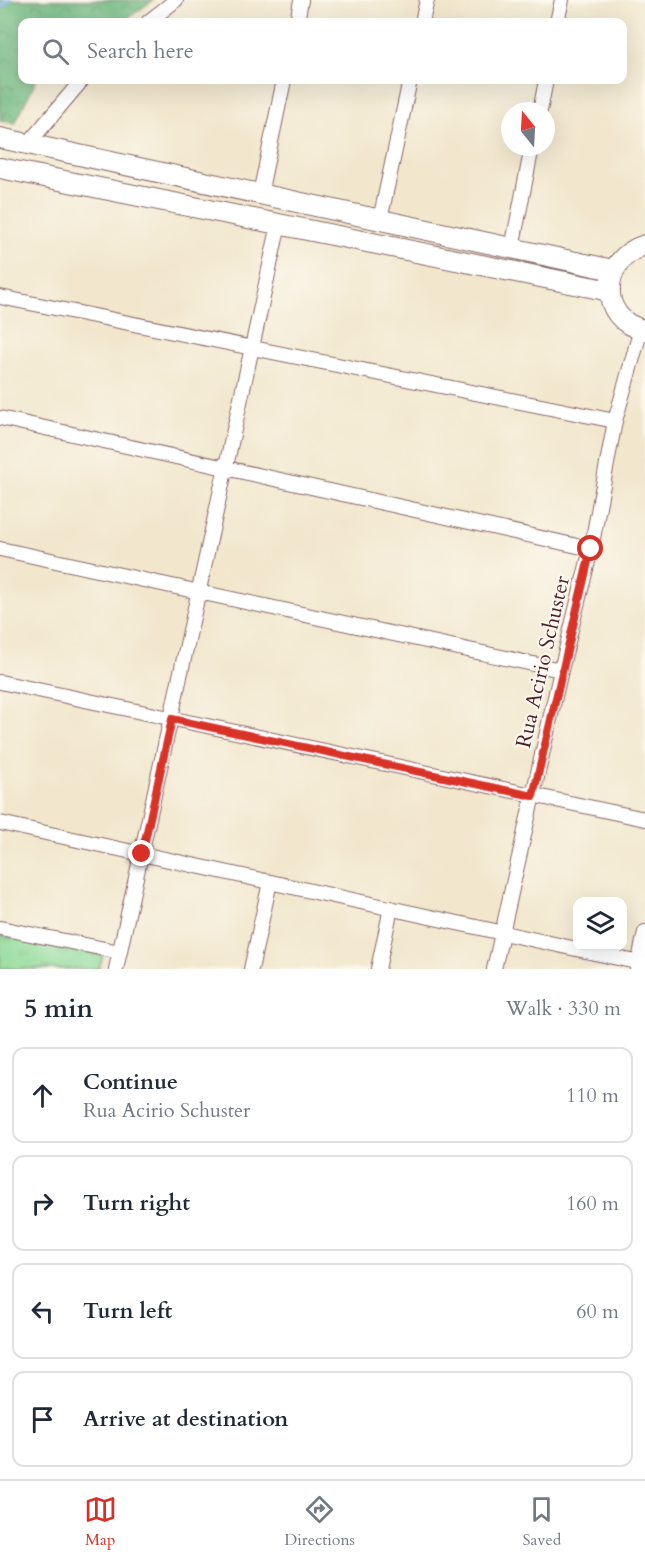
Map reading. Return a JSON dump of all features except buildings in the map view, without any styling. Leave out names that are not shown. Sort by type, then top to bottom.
[{"type":"street","points":[[153,18],[176,0]]},
{"type":"street","points":[[298,18],[301,0]]},
{"type":"street","points":[[423,18],[427,0]]},
{"type":"street","points":[[558,18],[562,0]]},
{"type":"street","points":[[28,144],[79,84]]},
{"type":"street","points":[[260,194],[283,84]]},
{"type":"street","points":[[380,220],[409,84]]},
{"type":"street","points":[[542,102],[545,84]]},
{"type":"street","points":[[0,138],[613,270]]},
{"type":"street","points":[[512,248],[530,156]]},
{"type":"street","points":[[0,168],[610,291]]},
{"type":"street","points":[[116,969],[279,224]]},
{"type":"street","points":[[643,329],[631,325],[616,310],[610,291],[613,270],[626,254],[645,244]]},
{"type":"street","points":[[0,297],[615,421]]},
{"type":"street","name":"Rua Acirio Schuster","points":[[494,969],[561,670],[591,549],[615,421],[643,329]]},
{"type":"street","points":[[0,418],[591,549]]},
{"type":"street","points":[[0,549],[561,670]]},
{"type":"street","points":[[0,682],[645,819]]},
{"type":"street","points":[[0,823],[640,965],[645,932]]},
{"type":"street","points":[[251,969],[270,882]]},
{"type":"street","points":[[378,969],[391,908]]},
{"type":"street","points":[[0,928],[120,952]]},
{"type":"green space","points":[[0,0],[153,0],[128,18],[18,18],[18,84],[34,84],[15,123],[0,121]]},
{"type":"green space","points":[[0,935],[103,955],[99,969],[0,969]]},
{"type":"waterway","points":[[0,7],[9,0]]},
{"type":"route","points":[[142,854],[172,719],[533,796],[591,549]]}]
